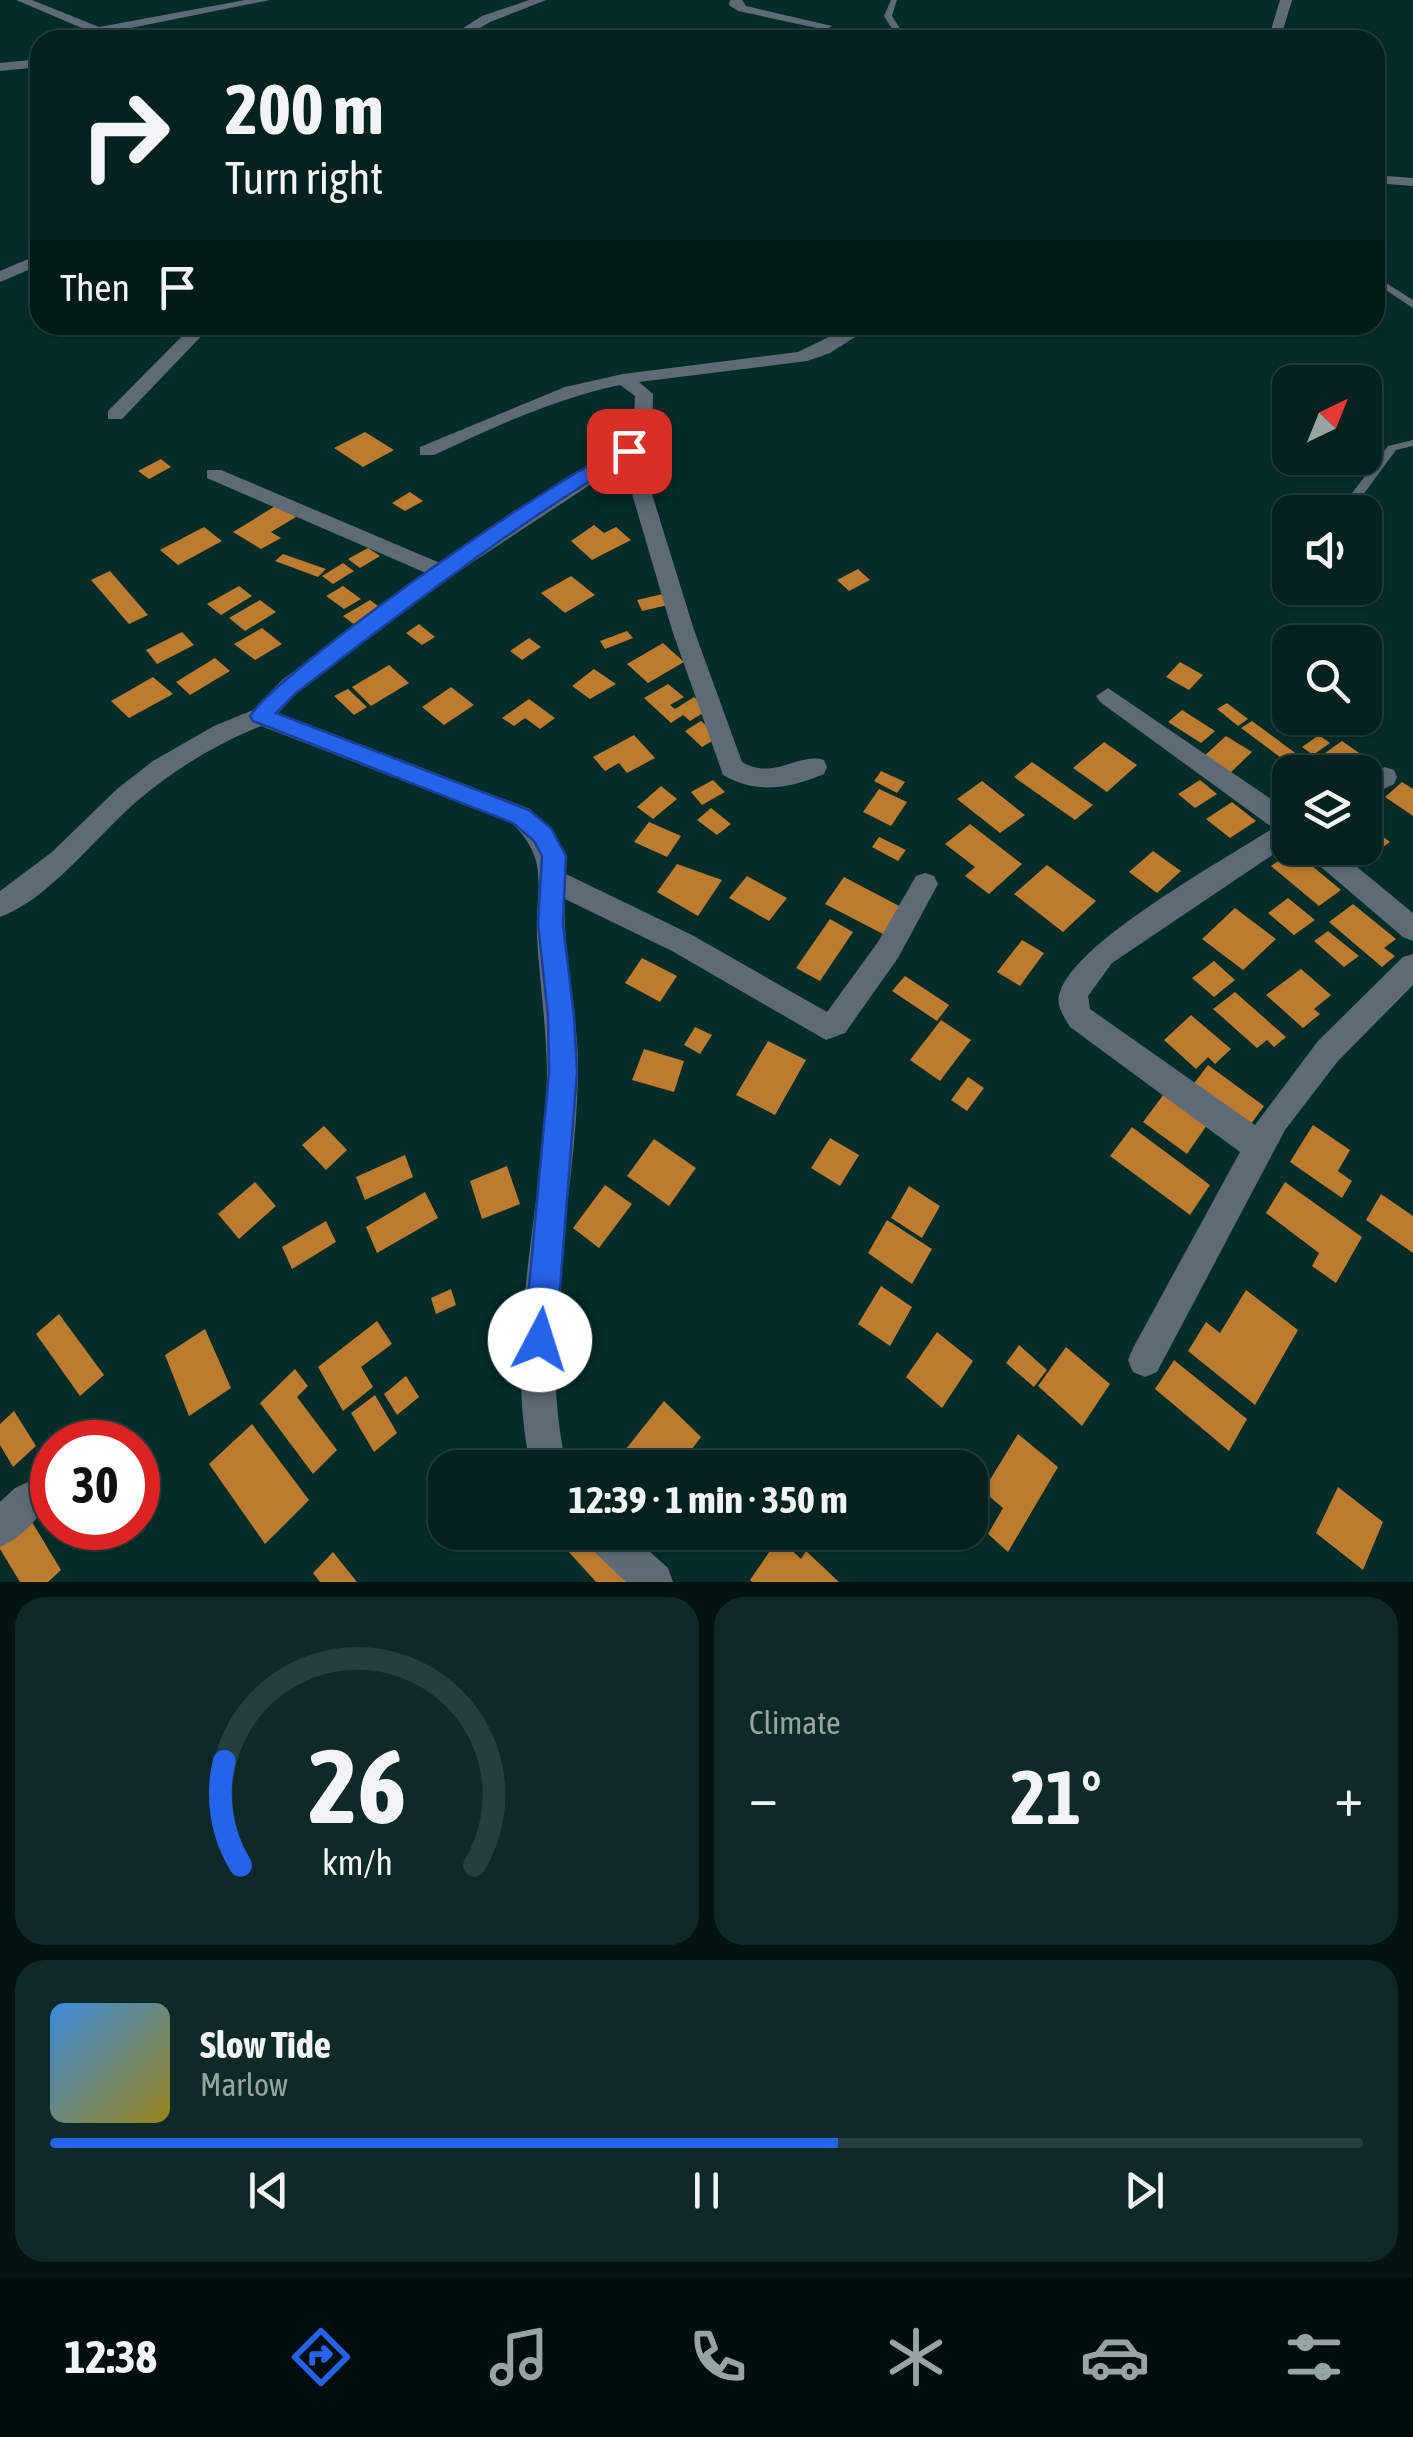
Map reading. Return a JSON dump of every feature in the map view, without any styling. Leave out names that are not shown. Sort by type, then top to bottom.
[{"type":"street","points":[[22,0],[95,30]]},
{"type":"street","points":[[102,30],[236,2],[264,0]]},
{"type":"street","points":[[467,30],[540,0]]},
{"type":"street","points":[[736,0],[734,5],[742,9],[826,26]]},
{"type":"street","points":[[1277,30],[1286,0]]},
{"type":"street","points":[[0,68],[30,64]]},
{"type":"street","points":[[1385,180],[1413,182]]},
{"type":"street","points":[[0,277],[30,264]]},
{"type":"street","points":[[115,415],[193,335]]},
{"type":"street","points":[[428,451],[527,405],[583,386],[801,357],[848,335]]},
{"type":"street","points":[[0,906],[61,860],[126,796],[162,768],[222,732],[260,716],[290,686],[442,572],[642,442],[644,394],[623,379]]},
{"type":"street","points":[[629,451],[683,630],[732,768],[752,778],[791,777],[814,767]]},
{"type":"street","points":[[214,474],[442,572]]},
{"type":"street","points":[[1108,696],[1272,815]]},
{"type":"street","points":[[260,716],[521,816],[543,834],[554,856],[550,924],[563,1072],[537,1378],[539,1431],[544,1450]]},
{"type":"street","points":[[1259,1147],[1080,1018],[1072,1004],[1074,992],[1102,954],[1272,840]]},
{"type":"street","points":[[1336,865],[1413,930]]},
{"type":"street","points":[[554,881],[682,943],[826,1027],[835,1024],[888,950],[925,884]]},
{"type":"street","points":[[1145,1360],[1274,1120],[1328,1051],[1413,966]]},
{"type":"street","points":[[0,1528],[28,1501]]},
{"type":"street","points":[[619,1550],[654,1582]]},
{"type":"lane","points":[[894,0],[888,16],[897,30]]},
{"type":"lane","points":[[1385,286],[1413,306]]},
{"type":"lane","points":[[1357,495],[1392,448],[1413,443]]},
{"type":"building","points":[[365,432],[394,450],[363,467],[334,448]]},
{"type":"building","points":[[161,459],[171,467],[149,479],[138,471]]},
{"type":"building","points":[[410,492],[423,501],[405,511],[392,503]]},
{"type":"building","points":[[277,505],[296,517],[271,532],[281,538],[261,549],[233,532]]},
{"type":"building","points":[[594,525],[604,533],[616,527],[631,540],[592,560],[571,541]]},
{"type":"building","points":[[204,527],[222,541],[178,565],[160,550]]},
{"type":"building","points":[[368,548],[380,556],[360,568],[348,559]]},
{"type":"building","points":[[283,554],[326,569],[318,577],[275,561]]},
{"type":"building","points":[[343,563],[354,571],[333,584],[322,576]]},
{"type":"building","points":[[858,569],[870,580],[849,591],[837,580]]},
{"type":"building","points":[[110,571],[148,615],[129,624],[91,580]]},
{"type":"building","points":[[571,576],[595,595],[565,613],[541,593]]},
{"type":"building","points":[[239,586],[252,596],[221,615],[207,604]]},
{"type":"building","points":[[343,586],[361,599],[344,609],[326,596]]},
{"type":"building","points":[[667,593],[672,604],[642,611],[637,600]]},
{"type":"building","points":[[260,600],[276,612],[245,631],[229,618]]},
{"type":"building","points":[[370,600],[386,612],[360,629],[343,616]]},
{"type":"building","points":[[419,624],[435,637],[422,645],[406,633]]},
{"type":"building","points":[[262,628],[282,644],[255,660],[234,644]]},
{"type":"building","points":[[627,631],[633,638],[605,649],[600,641]]},
{"type":"building","points":[[182,632],[194,645],[157,664],[146,650]]},
{"type":"building","points":[[529,638],[541,647],[522,660],[510,651]]},
{"type":"building","points":[[663,643],[684,662],[648,683],[627,664]]},
{"type":"building","points":[[215,658],[230,671],[190,695],[176,682]]},
{"type":"building","points":[[1180,662],[1203,675],[1189,690],[1166,677]]},
{"type":"building","points":[[389,665],[409,683],[371,706],[352,687]]},
{"type":"building","points":[[594,669],[616,684],[590,699],[572,686]]},
{"type":"building","points":[[153,677],[173,694],[129,718],[111,701]]},
{"type":"building","points":[[668,684],[684,697],[670,705],[675,709],[694,697],[708,710],[690,721],[683,715],[671,723],[644,698]]},
{"type":"building","points":[[451,687],[474,705],[444,725],[422,707]]},
{"type":"building","points":[[348,689],[367,707],[354,715],[334,696]]},
{"type":"building","points":[[529,699],[555,718],[540,729],[525,718],[514,726],[502,718]]},
{"type":"building","points":[[1227,703],[1248,719],[1238,726],[1217,709]]},
{"type":"building","points":[[1182,710],[1215,731],[1201,743],[1168,722]]},
{"type":"building","points":[[701,721],[719,737],[702,747],[685,731]]},
{"type":"building","points":[[1252,721],[1298,755],[1277,755],[1241,728]]},
{"type":"building","points":[[634,735],[655,758],[627,773],[619,763],[605,771],[593,757]]},
{"type":"building","points":[[1319,735],[1330,743],[1313,755],[1302,747]]},
{"type":"building","points":[[1226,736],[1252,752],[1230,773],[1204,756]]},
{"type":"building","points":[[1342,741],[1362,755],[1322,755]]},
{"type":"building","points":[[1104,742],[1137,765],[1107,792],[1073,768]]},
{"type":"building","points":[[1032,762],[1093,805],[1075,820],[1014,777]]},
{"type":"building","points":[[881,771],[905,782],[897,793],[874,781]]},
{"type":"building","points":[[713,780],[725,792],[702,805],[691,792]]},
{"type":"building","points":[[1200,780],[1217,794],[1195,808],[1178,794]]},
{"type":"building","points":[[982,781],[1025,815],[1000,833],[957,799]]},
{"type":"building","points":[[1402,782],[1413,789],[1413,816],[1385,797]]},
{"type":"building","points":[[661,786],[677,799],[653,819],[637,807]]},
{"type":"building","points":[[879,789],[907,802],[891,826],[863,812]]},
{"type":"building","points":[[1232,802],[1256,821],[1230,838],[1206,819]]},
{"type":"building","points":[[711,808],[731,824],[717,835],[697,820]]},
{"type":"building","points":[[649,822],[681,836],[667,857],[634,842]]},
{"type":"building","points":[[970,824],[1022,864],[989,894],[965,876],[975,867],[945,844]]},
{"type":"building","points":[[879,837],[906,850],[898,861],[872,847]]},
{"type":"building","points":[[1153,851],[1181,871],[1157,893],[1129,872]]},
{"type":"building","points":[[677,864],[722,880],[698,916],[657,892]]},
{"type":"building","points":[[1047,865],[1096,901],[1063,932],[1014,894]]},
{"type":"building","points":[[1311,865],[1341,890],[1319,906],[1271,866]]},
{"type":"building","points":[[747,876],[787,898],[769,921],[729,898]]},
{"type":"building","points":[[844,877],[903,908],[885,935],[825,904]]},
{"type":"building","points":[[1288,898],[1315,920],[1294,935],[1268,913]]},
{"type":"building","points":[[1353,904],[1396,939],[1384,948],[1395,956],[1382,967],[1329,922]]},
{"type":"building","points":[[1235,908],[1276,939],[1243,970],[1202,939]]},
{"type":"building","points":[[830,919],[853,932],[820,981],[796,968]]},
{"type":"building","points":[[1328,931],[1359,956],[1344,967],[1314,941]]},
{"type":"building","points":[[1022,940],[1044,953],[1020,986],[997,972]]},
{"type":"building","points":[[642,958],[677,976],[660,1002],[625,983]]},
{"type":"building","points":[[1214,961],[1235,980],[1214,997],[1192,978]]},
{"type":"building","points":[[1301,969],[1331,995],[1314,1009],[1320,1014],[1303,1028],[1266,995]]},
{"type":"building","points":[[905,976],[949,1005],[937,1021],[892,991]]},
{"type":"building","points":[[1235,992],[1286,1037],[1274,1047],[1267,1040],[1257,1048],[1213,1009]]},
{"type":"building","points":[[1191,1015],[1231,1049],[1215,1064],[1208,1057],[1196,1069],[1164,1040]]},
{"type":"building","points":[[941,1020],[971,1040],[940,1081],[910,1060]]},
{"type":"building","points":[[695,1027],[712,1035],[700,1054],[684,1045]]},
{"type":"building","points":[[768,1041],[806,1060],[775,1115],[736,1095]]},
{"type":"building","points":[[644,1049],[684,1061],[674,1092],[632,1080]]},
{"type":"building","points":[[1208,1065],[1264,1106],[1248,1128],[1192,1086]]},
{"type":"building","points":[[968,1077],[984,1088],[967,1111],[951,1100]]},
{"type":"building","points":[[1164,1094],[1207,1125],[1187,1154],[1143,1122]]},
{"type":"building","points":[[1313,1125],[1350,1150],[1338,1171],[1352,1181],[1342,1198],[1290,1162]]},
{"type":"building","points":[[324,1126],[347,1150],[326,1170],[302,1145]]},
{"type":"building","points":[[1132,1127],[1210,1185],[1190,1215],[1110,1156]]},
{"type":"building","points":[[830,1138],[859,1155],[840,1186],[811,1168]]},
{"type":"building","points":[[654,1139],[696,1168],[669,1206],[627,1176]]},
{"type":"building","points":[[405,1155],[413,1177],[365,1200],[356,1177]]},
{"type":"building","points":[[507,1166],[520,1204],[482,1219],[470,1181]]},
{"type":"building","points":[[255,1182],[276,1206],[239,1239],[218,1214]]},
{"type":"building","points":[[1285,1182],[1362,1237],[1336,1283],[1312,1266],[1319,1253],[1266,1213]]},
{"type":"building","points":[[605,1185],[632,1204],[599,1248],[573,1228]]},
{"type":"building","points":[[909,1186],[940,1206],[922,1238],[891,1218]]},
{"type":"building","points":[[425,1192],[438,1218],[377,1253],[366,1227]]},
{"type":"building","points":[[1381,1194],[1413,1216],[1413,1253],[1366,1220]]},
{"type":"building","points":[[887,1220],[932,1249],[912,1284],[868,1253]]},
{"type":"building","points":[[326,1221],[336,1242],[292,1269],[282,1247]]},
{"type":"building","points":[[881,1286],[912,1307],[890,1346],[858,1324]]},
{"type":"building","points":[[451,1289],[456,1305],[436,1314],[431,1298]]},
{"type":"building","points":[[1246,1290],[1298,1330],[1255,1405],[1188,1351],[1206,1322],[1220,1333]]},
{"type":"building","points":[[59,1314],[104,1375],[80,1396],[36,1334]]},
{"type":"building","points":[[377,1321],[392,1344],[361,1367],[373,1387],[343,1411],[318,1367]]},
{"type":"building","points":[[205,1329],[231,1388],[189,1416],[165,1355]]},
{"type":"building","points":[[937,1332],[973,1361],[942,1408],[906,1377]]},
{"type":"building","points":[[1019,1345],[1047,1370],[1034,1387],[1006,1363]]},
{"type":"building","points":[[1066,1347],[1110,1384],[1082,1426],[1038,1386]]},
{"type":"building","points":[[1174,1360],[1247,1419],[1229,1451],[1155,1389]]},
{"type":"building","points":[[295,1369],[308,1386],[297,1397],[337,1450],[313,1474],[260,1403]]},
{"type":"building","points":[[406,1376],[419,1397],[397,1415],[384,1394]]},
{"type":"building","points":[[375,1395],[397,1433],[374,1452],[351,1413]]},
{"type":"building","points":[[664,1401],[701,1437],[691,1450],[625,1450]]},
{"type":"building","points":[[14,1411],[30,1436],[30,1451],[13,1467],[0,1445],[0,1424]]},
{"type":"building","points":[[252,1424],[309,1500],[265,1544],[209,1464]]},
{"type":"building","points":[[1018,1434],[1058,1467],[1008,1552],[988,1534],[1003,1508],[988,1495],[988,1483]]},
{"type":"building","points":[[1338,1487],[1383,1522],[1363,1570],[1316,1533]]},
{"type":"building","points":[[29,1517],[30,1550],[49,1550],[61,1570],[48,1582],[20,1582],[0,1543]]},
{"type":"building","points":[[567,1550],[620,1550],[635,1582],[596,1582]]},
{"type":"building","points":[[771,1550],[792,1550],[801,1559],[806,1551],[839,1582],[752,1582]]},
{"type":"building","points":[[333,1552],[357,1582],[320,1582],[313,1573]]},
{"type":"route","points":[[540,1340],[563,1072],[550,924],[554,856],[543,834],[521,816],[260,716],[290,686],[442,572],[583,477],[629,451]]}]
